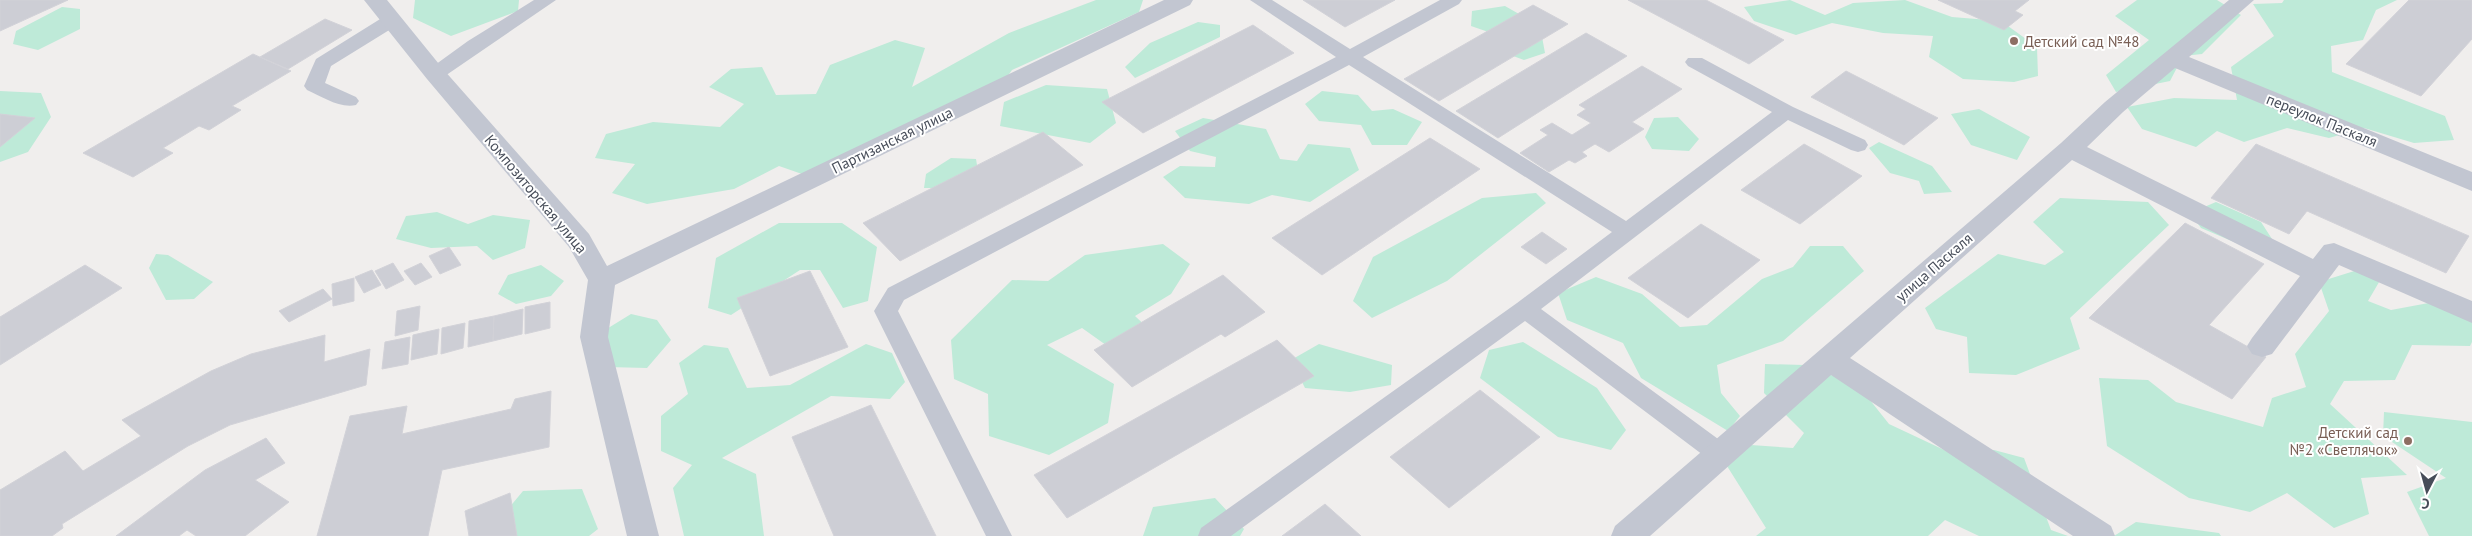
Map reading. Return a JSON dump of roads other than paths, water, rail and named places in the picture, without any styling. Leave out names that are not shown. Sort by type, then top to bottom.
[{"type":"street","name":"Партизанская улица","points":[[602,280],[1182,0]]},
{"type":"street","name":"улица Паскаля","points":[[1627,536],[1828,358],[2070,149],[2114,107],[2243,0]]},
{"type":"street","name":"Композиторская улица","points":[[384,10],[435,74],[579,241],[602,280]]},
{"type":"street","name":"переулок Паскаля","points":[[2172,59],[2472,182]]},
{"type":"street","points":[[2070,149],[2317,273]]},
{"type":"street","points":[[2262,346],[2334,252],[2472,313]]},
{"type":"street","points":[[602,280],[594,337],[643,536]]},
{"type":"street","points":[[1828,358],[2099,536]]},
{"type":"lane","points":[[435,74],[476,45],[547,0]]},
{"type":"lane","points":[[1259,0],[1626,231]]},
{"type":"lane","points":[[999,536],[886,311],[896,294],[1350,57],[1453,0]]},
{"type":"lane","points":[[349,101],[314,86],[323,63],[384,10]]},
{"type":"lane","points":[[1695,62],[1786,112],[1858,145]]},
{"type":"lane","points":[[1211,536],[1524,309],[1786,112]]},
{"type":"lane","points":[[1524,309],[1720,454]]},
{"type":"place","name":"Детский сад №48","points":[[2014,41]]},
{"type":"place","name":"Детский сад №2 «Светлячок»","points":[[2408,441]]}]
